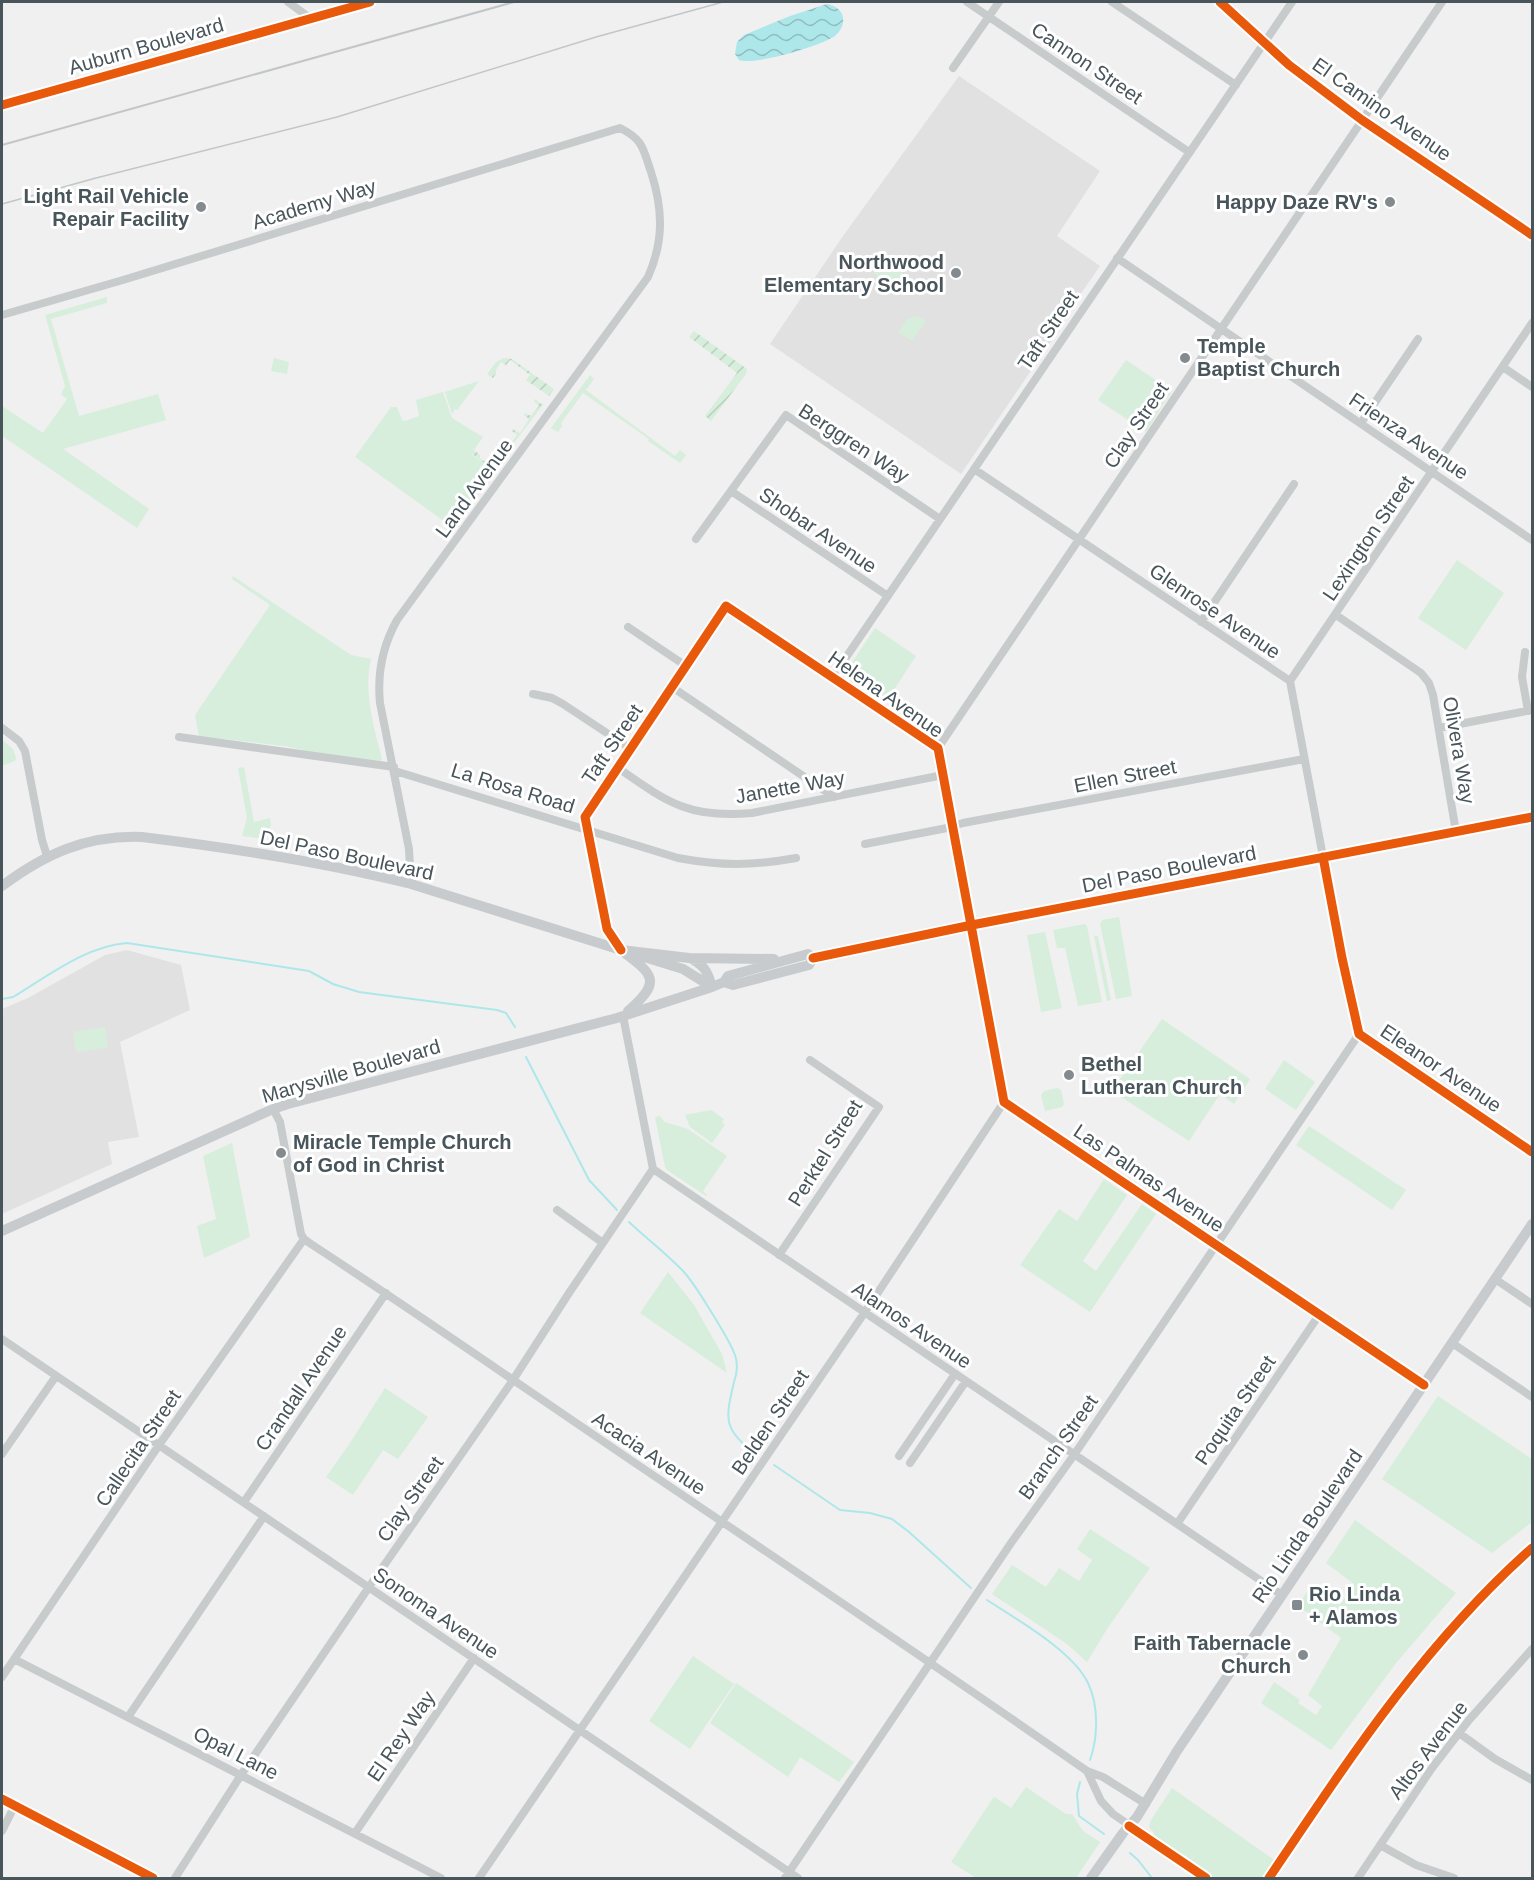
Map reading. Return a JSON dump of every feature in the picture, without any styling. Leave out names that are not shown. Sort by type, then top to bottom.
[{"type":"main road","name":"El Camino Avenue","points":[[1220,2],[1288,65],[1362,120],[1533,235]]},
{"type":"main road","name":"Del Paso Boulevard","points":[[813,958],[972,925],[1533,817]]},
{"type":"main road","name":"Del Paso Boulevard","points":[[2,886],[47,856],[92,841],[142,837],[309,862],[411,884],[621,950],[689,958],[792,958]]},
{"type":"main road","points":[[621,950],[683,969],[712,987]]},
{"type":"main road","points":[[621,950],[645,969],[651,985],[643,999],[623,1016]]},
{"type":"main road","name":"Marysville Boulevard","points":[[2,1231],[273,1109],[623,1016],[712,987],[724,982],[728,976],[792,958],[808,954],[813,958],[809,965],[733,986],[724,982]]},
{"type":"main road","points":[[689,958],[701,964],[708,972],[712,987]]},
{"type":"main road","name":"Rio Linda Boulevard","points":[[1092,1878],[1146,1804],[1177,1750],[1533,1224]]},
{"type":"street","points":[[288,2],[310,18]]},
{"type":"street","name":"Auburn Boulevard","points":[[2,105],[370,2]]},
{"type":"street","name":"Cannon Street","points":[[968,2],[1189,152]]},
{"type":"street","points":[[953,68],[999,2]]},
{"type":"street","points":[[1112,2],[1236,84]]},
{"type":"street","name":"Taft Street","points":[[832,678],[1292,2]]},
{"type":"street","name":"Clay Street","points":[[938,748],[1442,2]]},
{"type":"street","name":"Academy Way","points":[[2,315],[620,128],[635,135]]},
{"type":"street","name":"Land Avenue","points":[[411,884],[411,861],[379,690],[380,663],[391,631],[402,613],[637,295],[652,267],[661,235],[660,210],[655,184],[642,145],[635,135]]},
{"type":"street","name":"Frienza Avenue","points":[[1117,258],[1533,540]]},
{"type":"street","name":"Lexington Street","points":[[1290,681],[1533,324]]},
{"type":"street","points":[[1360,423],[1418,339]]},
{"type":"street","points":[[1503,367],[1533,387]]},
{"type":"street","name":"Berggren Way","points":[[696,539],[786,415],[940,519]]},
{"type":"street","name":"Glenrose Avenue","points":[[974,469],[1290,681],[1323,857]]},
{"type":"street","points":[[1201,622],[1294,484]]},
{"type":"street","name":"Shobar Avenue","points":[[731,491],[888,596]]},
{"type":"street","name":"Taft Street","points":[[621,950],[607,929],[585,817],[726,606]]},
{"type":"street","name":"Helena Avenue","points":[[726,606],[938,748],[972,925]]},
{"type":"street","name":"Olivera Way","points":[[1336,615],[1425,678],[1433,694],[1456,832]]},
{"type":"street","points":[[628,627],[686,666]]},
{"type":"street","points":[[1439,728],[1530,710],[1522,677],[1525,652]]},
{"type":"street","points":[[672,687],[834,797]]},
{"type":"street","points":[[533,694],[546,696],[563,704],[631,749]]},
{"type":"street","points":[[2,728],[19,741],[25,751],[47,856]]},
{"type":"street","name":"La Rosa Road","points":[[179,737],[394,769],[678,858],[747,865],[796,858]]},
{"type":"street","name":"Ellen Street","points":[[952,825],[1304,759]]},
{"type":"street","name":"Janette Way","points":[[618,768],[662,799],[704,813],[720,814],[753,813],[943,775]]},
{"type":"street","points":[[865,844],[947,828],[952,825]]},
{"type":"street","name":"Eleanor Avenue","points":[[1323,857],[1359,1034],[1533,1152]]},
{"type":"street","points":[[972,925],[1004,1102]]},
{"type":"street","points":[[623,1016],[653,1169]]},
{"type":"street","name":"Branch Street","points":[[787,1875],[1359,1034]]},
{"type":"street","name":"Perktel Street","points":[[778,1255],[879,1107],[810,1060]]},
{"type":"street","name":"Las Palmas Avenue","points":[[1004,1102],[1424,1385]]},
{"type":"street","name":"Belden Street","points":[[479,1878],[1004,1102]]},
{"type":"street","points":[[273,1109],[280,1122],[301,1234],[304,1239]]},
{"type":"street","name":"Clay Street","points":[[176,1878],[241,1775],[513,1380],[653,1169]]},
{"type":"street","name":"Alamos Avenue","points":[[653,1169],[1282,1595]]},
{"type":"street","points":[[557,1210],[603,1243]]},
{"type":"street","name":"Acacia Avenue","points":[[304,1239],[931,1662],[1087,1771],[1103,1777],[1146,1804]]},
{"type":"street","name":"Callecita Street","points":[[2,1677],[159,1445],[304,1239]]},
{"type":"street","points":[[1495,1279],[1533,1304]]},
{"type":"street","name":"Crandall Avenue","points":[[244,1502],[386,1293]]},
{"type":"street","name":"Poquita Street","points":[[1177,1524],[1320,1315]]},
{"type":"street","name":"Sonoma Avenue","points":[[2,1339],[474,1658],[787,1875],[798,1878]]},
{"type":"street","points":[[1452,1343],[1533,1397]]},
{"type":"street","points":[[899,1456],[955,1374]]},
{"type":"street","points":[[2,1454],[56,1376]]},
{"type":"street","points":[[910,1463],[966,1381]]},
{"type":"street","points":[[907,1445],[917,1453]]},
{"type":"street","points":[[128,1716],[264,1516]]},
{"type":"street","name":"Altos Avenue","points":[[1358,1878],[1432,1768],[1459,1733],[1532,1650]]},
{"type":"street","name":"El Rey Way","points":[[355,1833],[474,1658]]},
{"type":"street","name":"Opal Lane","points":[[14,1659],[441,1878]]},
{"type":"street","points":[[1459,1733],[1495,1759],[1533,1780]]},
{"type":"street","points":[[1087,1771],[1101,1801],[1113,1814],[1206,1878]]},
{"type":"street","points":[[2,1799],[153,1878]]},
{"type":"street","points":[[2,1831],[15,1805]]},
{"type":"street","points":[[1380,1845],[1416,1865],[1454,1878]]},
{"type":"shaded area","name":"Northwood Elementary School","points":[[959,76],[1100,171],[1057,236],[1100,266],[961,474],[770,344],[843,236]]},
{"type":"shaded area","points":[[127,950],[181,965],[190,1010],[120,1042],[139,1137],[108,1142],[112,1164],[2,1214],[2,1009],[28,998],[105,955]]},
{"type":"green space","points":[[884,259],[903,272],[893,286],[873,273]]},
{"type":"green space","points":[[107,297],[107,303],[51,319],[79,416],[158,394],[166,420],[63,449],[149,509],[137,528],[2,436],[2,406],[43,433],[67,399],[61,394],[65,386],[45,315]]},
{"type":"green space","points":[[918,316],[926,321],[912,341],[898,332],[907,319]]},
{"type":"green space","points":[[694,331],[747,369],[746,374],[711,421],[705,416],[737,373],[689,337]]},
{"type":"green space","points":[[274,358],[289,362],[287,374],[271,371]]},
{"type":"green space","points":[[504,358],[512,359],[554,389],[549,396],[526,380],[530,375],[510,360],[506,365],[501,362],[493,378],[487,374],[496,362]]},
{"type":"green space","points":[[1126,360],[1172,391],[1146,432],[1098,400]]},
{"type":"green space","points":[[590,375],[594,379],[586,390],[675,456],[680,450],[686,455],[680,463],[583,393],[561,423],[562,426],[558,432],[551,428]]},
{"type":"green space","points":[[479,381],[457,410],[455,409],[452,414],[445,392]]},
{"type":"green space","points":[[443,392],[452,418],[483,437],[471,454],[493,470],[452,527],[355,457],[391,407],[397,407],[402,420],[405,421],[419,416],[416,400]]},
{"type":"green space","points":[[535,399],[543,405],[493,470],[471,453],[474,450],[480,458],[495,466],[505,452],[500,448],[501,446],[507,449],[517,435],[512,429],[520,433],[529,419],[524,415],[525,413],[531,416],[539,406],[534,401]]},
{"type":"green space","points":[[1457,560],[1504,593],[1466,650],[1418,618]]},
{"type":"green space","points":[[233,576],[351,655],[371,659],[369,697],[381,761],[199,736],[195,715],[270,605],[232,579]]},
{"type":"green space","points":[[875,628],[916,656],[884,705],[852,685],[845,673]]},
{"type":"green space","points":[[2,740],[13,749],[16,758],[15,761],[2,766]]},
{"type":"green space","points":[[244,767],[254,822],[270,818],[271,825],[265,839],[242,836],[247,818],[238,768]]},
{"type":"green space","points":[[1119,917],[1132,996],[1116,999],[1100,924],[1102,920]]},
{"type":"green space","points":[[1085,924],[1102,1002],[1078,1006],[1065,948],[1057,948],[1053,930]]},
{"type":"green space","points":[[1045,932],[1062,1008],[1041,1012],[1027,935]]},
{"type":"green space","points":[[1094,936],[1098,936],[1111,1000],[1107,1001]]},
{"type":"green space","points":[[1162,1019],[1250,1079],[1234,1104],[1220,1094],[1189,1141],[1112,1091]]},
{"type":"green space","points":[[105,1027],[108,1047],[78,1052],[76,1050],[73,1032]]},
{"type":"green space","points":[[1284,1060],[1315,1082],[1296,1110],[1265,1089]]},
{"type":"green space","points":[[1057,1088],[1061,1090],[1064,1104],[1062,1107],[1045,1111],[1041,1095],[1044,1091]]},
{"type":"green space","points":[[711,1110],[724,1119],[722,1122],[725,1125],[712,1143],[690,1127],[685,1115]]},
{"type":"green space","points":[[660,1116],[665,1122],[688,1129],[727,1156],[703,1191],[706,1196],[665,1167],[655,1117]]},
{"type":"green space","points":[[1309,1126],[1406,1190],[1392,1210],[1296,1145]]},
{"type":"green space","points":[[232,1143],[250,1237],[204,1258],[197,1226],[216,1219],[203,1156]]},
{"type":"green space","points":[[1104,1179],[1127,1195],[1083,1261],[1096,1271],[1142,1204],[1156,1214],[1090,1312],[1020,1265],[1059,1209],[1077,1221]]},
{"type":"green space","points":[[668,1272],[694,1305],[722,1354],[727,1373],[640,1313]]},
{"type":"green space","points":[[385,1388],[428,1417],[398,1459],[383,1450],[353,1495],[326,1477]]},
{"type":"green space","points":[[1438,1396],[1532,1459],[1532,1522],[1492,1553],[1382,1479]]},
{"type":"green space","points":[[1355,1520],[1456,1593],[1397,1662],[1331,1750],[1261,1703],[1274,1682],[1300,1700],[1298,1703],[1316,1715],[1322,1706],[1308,1695],[1341,1638],[1298,1606],[1310,1587],[1340,1605],[1354,1584],[1326,1563]]},
{"type":"green space","points":[[1090,1529],[1150,1568],[1087,1662],[1067,1644],[992,1594],[1012,1565],[1046,1587],[1059,1568],[1079,1581],[1092,1560],[1077,1549]]},
{"type":"green space","points":[[693,1656],[734,1684],[690,1749],[649,1721]]},
{"type":"green space","points":[[736,1683],[854,1762],[839,1782],[800,1757],[788,1777],[710,1723]]},
{"type":"green space","points":[[1026,1787],[1066,1814],[1072,1814],[1083,1831],[1100,1842],[1076,1878],[976,1878],[951,1862],[993,1798],[995,1797],[1011,1808]]},
{"type":"green space","points":[[1172,1788],[1277,1862],[1266,1878],[1214,1878],[1153,1835],[1149,1827],[1151,1820]]},
{"type":"water","points":[[827,4],[839,10],[843,20],[840,30],[829,39],[789,54],[759,60],[739,60],[735,54],[737,42],[744,35]]},
{"type":"waterway","points":[[2,999],[13,997],[82,956],[112,945],[127,943],[309,971],[333,984],[359,992],[497,1010],[506,1013],[515,1027]]},
{"type":"waterway","points":[[526,1057],[589,1180],[617,1210]]},
{"type":"waterway","points":[[629,1222],[684,1272],[728,1341],[737,1365],[729,1406],[729,1423],[737,1438],[756,1454]]},
{"type":"waterway","points":[[774,1465],[840,1510],[870,1513],[892,1519],[971,1588]]},
{"type":"waterway","points":[[987,1600],[1043,1637],[1081,1671],[1092,1692],[1096,1711],[1095,1742],[1090,1760]]},
{"type":"waterway","points":[[1080,1782],[1077,1794],[1079,1816],[1104,1834]]},
{"type":"waterway","points":[[1130,1853],[1152,1878]]},
{"type":"tram line","points":[[2,204],[337,117],[596,37],[723,2]]},
{"type":"railway","points":[[2,145],[514,2]]},
{"type":"cycle path","points":[[2,105],[370,2]]},
{"type":"cycle path","points":[[1220,2],[1289,65],[1362,120],[1532,235]]},
{"type":"cycle path","points":[[621,950],[607,929],[585,817],[726,606],[938,748],[1004,1102],[1424,1385]]},
{"type":"cycle path","points":[[813,958],[1532,817]]},
{"type":"cycle path","points":[[1323,857],[1359,1034],[1532,1152]]},
{"type":"cycle path","points":[[1269,1878],[1359,1747],[1422,1663],[1493,1585],[1532,1548]]},
{"type":"cycle path","points":[[2,1799],[153,1878]]},
{"type":"cycle path","points":[[1129,1826],[1206,1878]]},
{"type":"place","name":"Happy Daze RV's","points":[[1390,202]]},
{"type":"place","name":"Light Rail Vehicle Repair Facility","points":[[201,207]]},
{"type":"place","name":"Northwood Elementary School","points":[[956,273]]},
{"type":"place","name":"Temple Baptist Church","points":[[1185,358]]},
{"type":"place","name":"Bethel Lutheran Church","points":[[1069,1075]]},
{"type":"place","name":"Miracle Temple Church of God in Christ","points":[[281,1153]]},
{"type":"place","name":"Rio Linda + Alamos","points":[[1297,1605]]},
{"type":"place","name":"Faith Tabernacle Church","points":[[1303,1655]]}]
